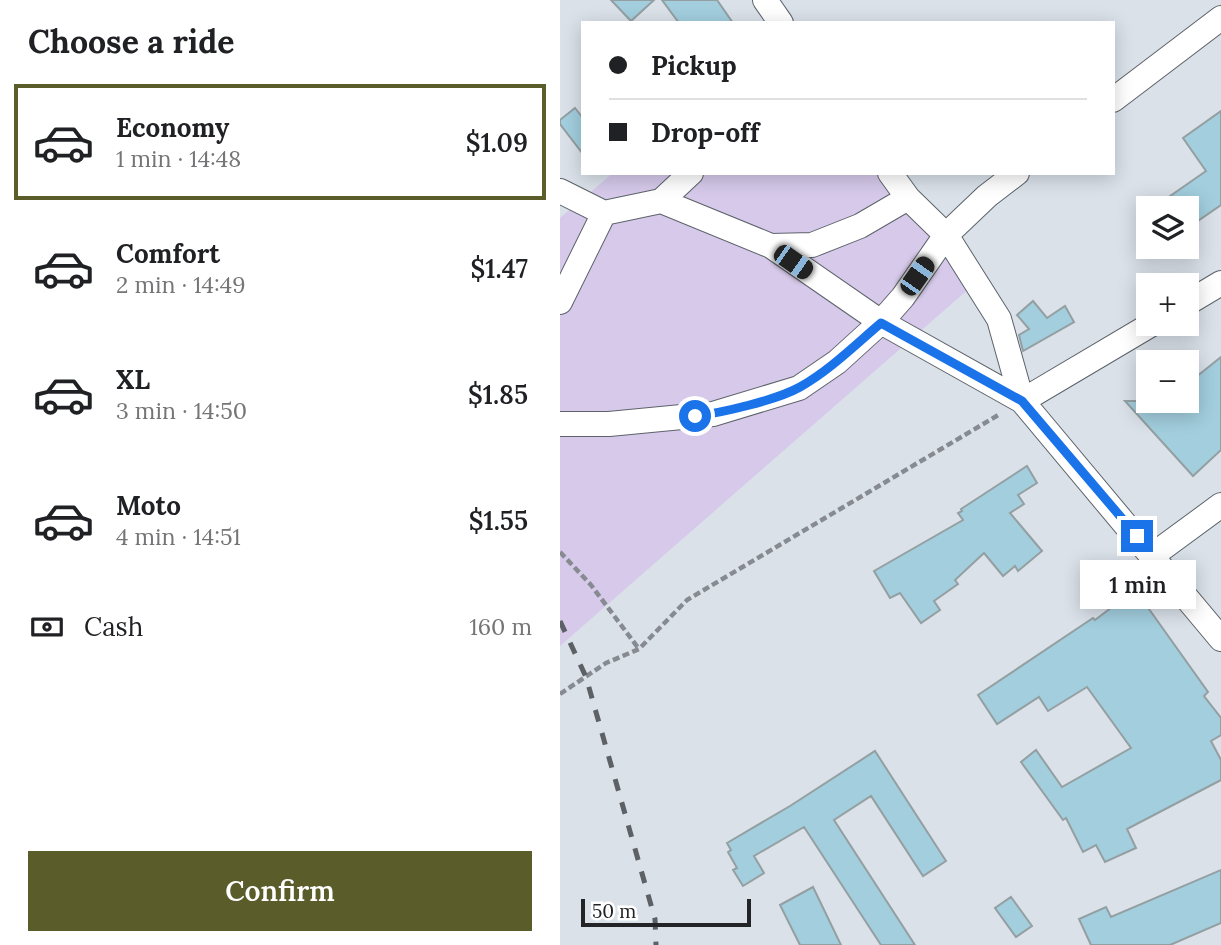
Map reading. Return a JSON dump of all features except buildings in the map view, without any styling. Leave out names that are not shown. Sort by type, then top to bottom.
[{"type":"street","points":[[765,0],[781,21]]},
{"type":"street","points":[[1115,98],[1221,18]]},
{"type":"street","points":[[560,191],[604,213],[661,201],[689,175]]},
{"type":"street","points":[[891,175],[908,198],[946,235],[999,320],[1022,401]]},
{"type":"street","points":[[560,424],[609,424],[713,414],[799,388],[837,362],[881,323],[903,297],[946,235],[987,196],[1014,175]]},
{"type":"street","points":[[771,246],[812,245],[860,226],[908,198]]},
{"type":"street","points":[[661,201],[771,246],[881,323],[1022,401],[1221,639]]},
{"type":"street","points":[[560,302],[604,213]]},
{"type":"street","points":[[1199,296],[1221,283]]},
{"type":"street","points":[[1022,401],[1136,333]]},
{"type":"street","points":[[1153,555],[1221,505]]},
{"type":"path","points":[[560,694],[606,663],[639,649],[687,600],[1022,401]]},
{"type":"path","points":[[560,552],[590,585],[639,649]]},
{"type":"shaded area","points":[[611,175],[879,175],[971,287],[560,646],[560,218]]},
{"type":"railway","points":[[560,621],[586,677],[655,919],[656,945]]},
{"type":"route","points":[[695,416],[751,404],[799,388],[837,362],[881,323],[1022,401],[1137,536]]}]
